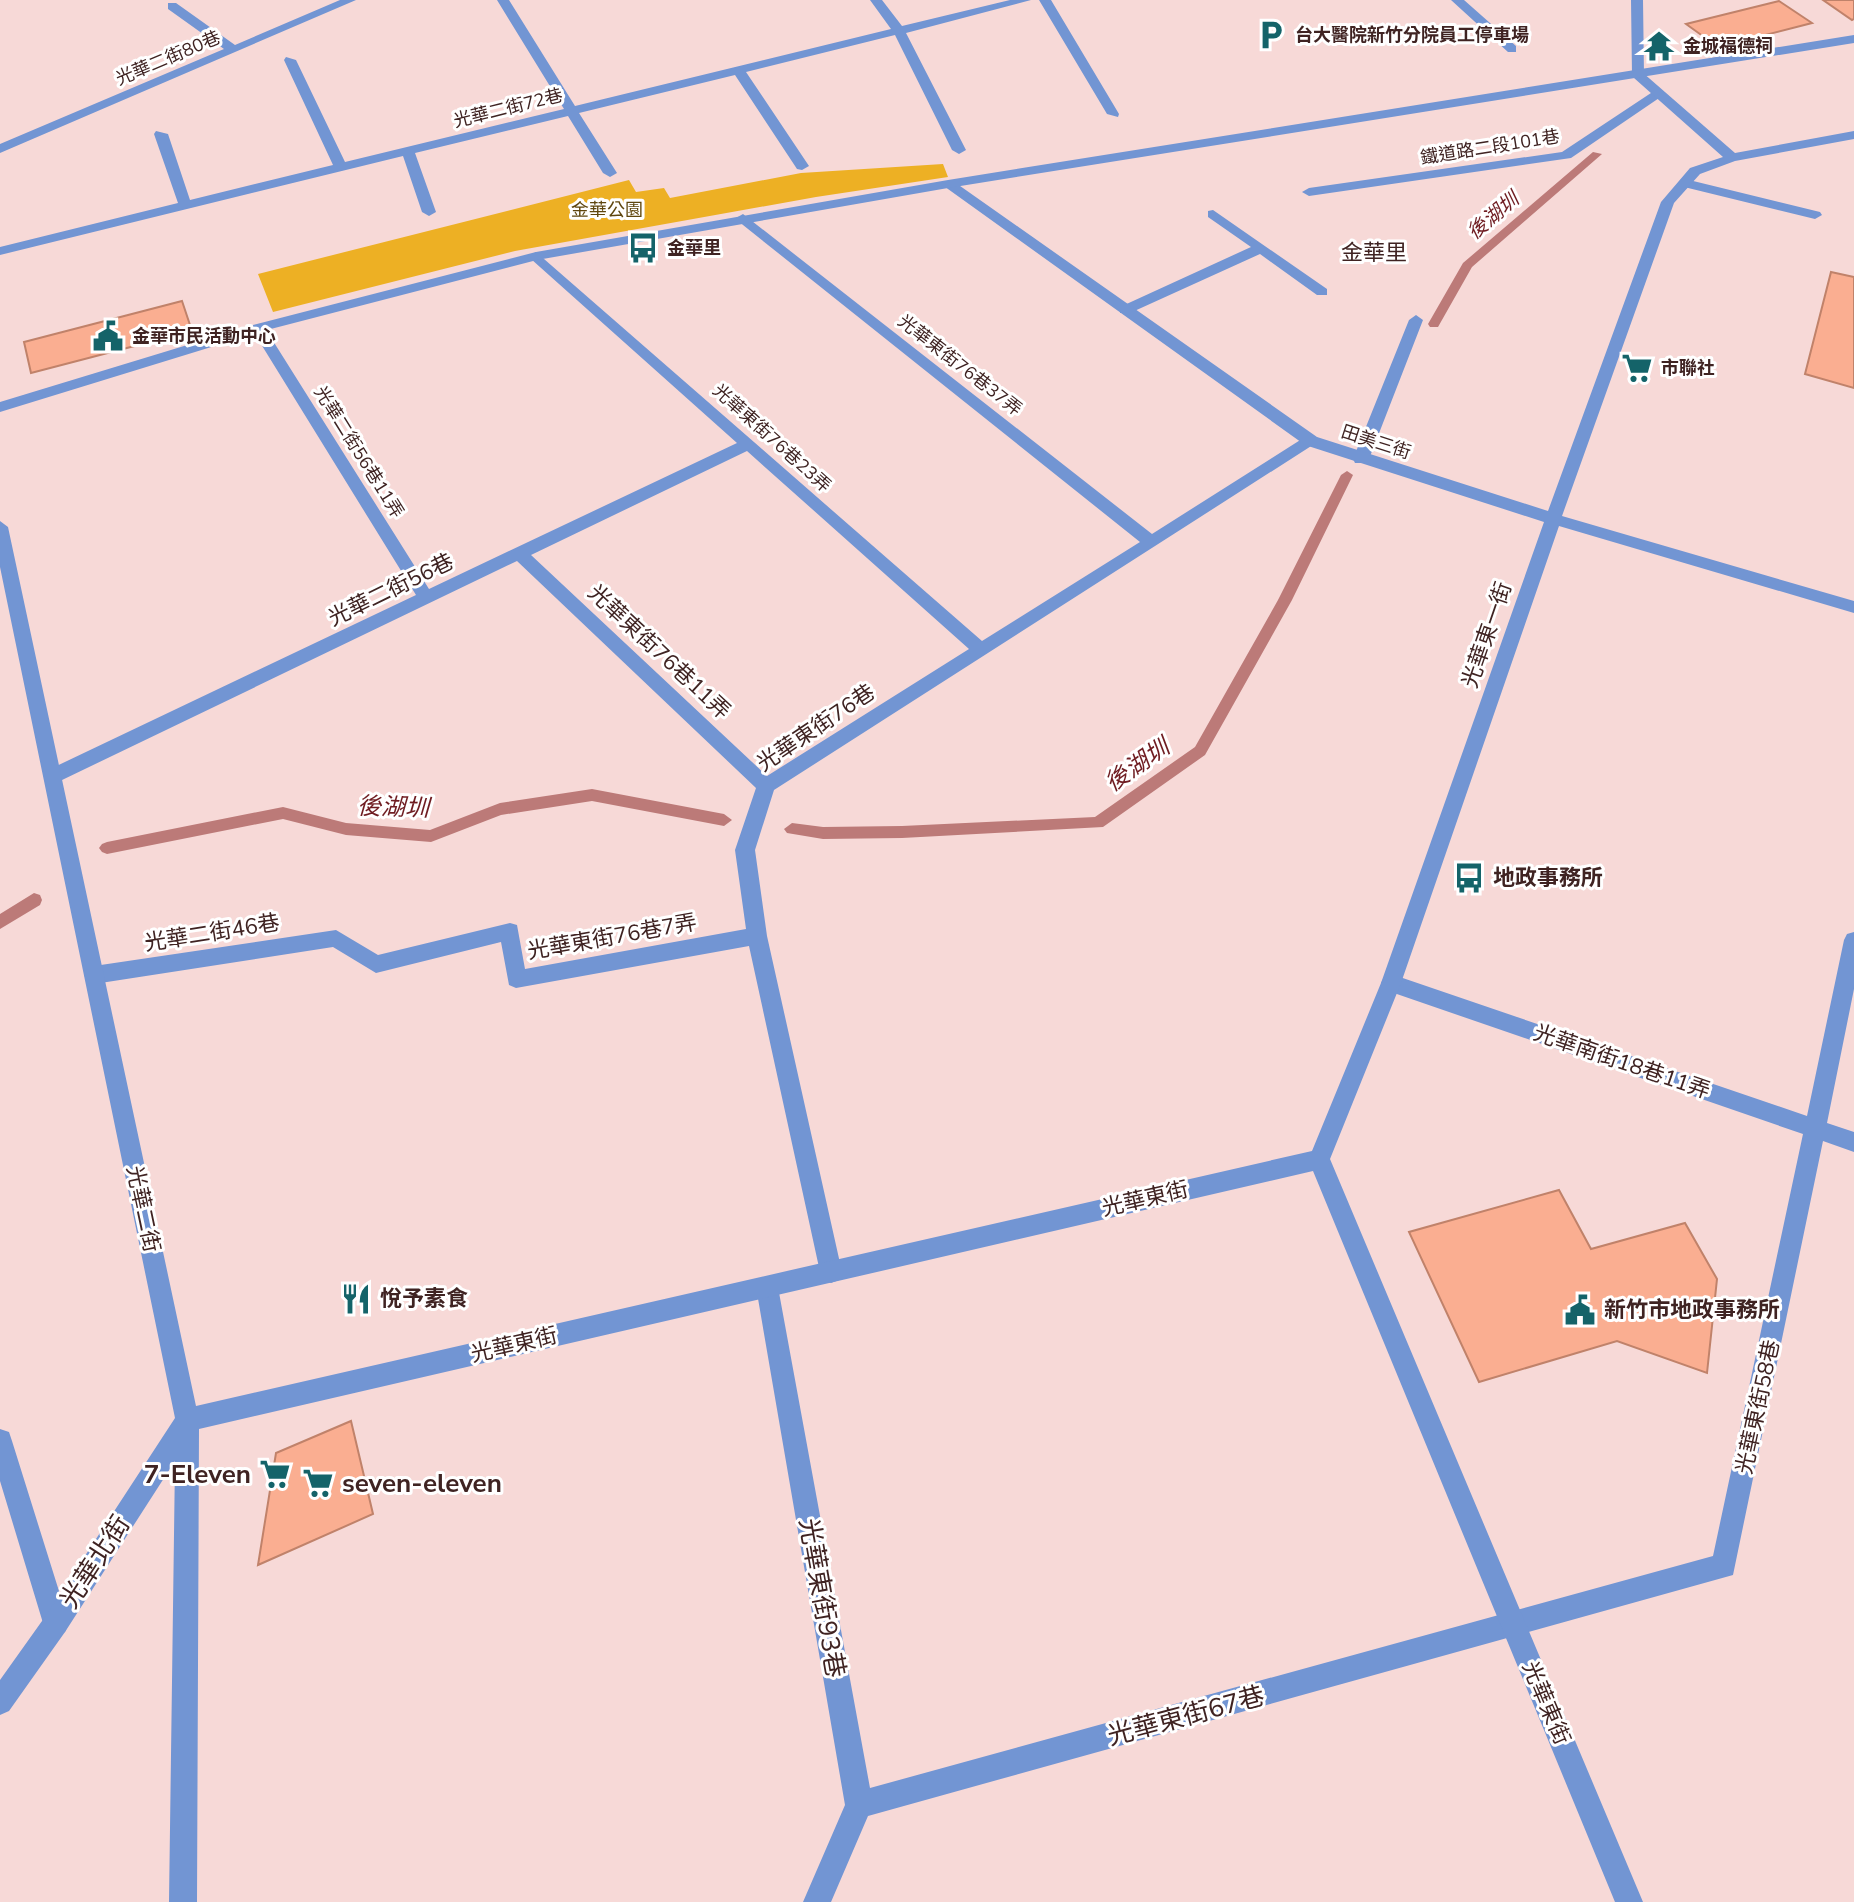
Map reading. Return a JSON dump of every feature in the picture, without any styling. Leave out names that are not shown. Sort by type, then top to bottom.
[{"type":"street","name":"光華二街80巷","points":[[0,149],[350,0]]},
{"type":"street","points":[[503,0],[610,173]]},
{"type":"street","points":[[876,0],[899,31],[959,150]]},
{"type":"street","name":"光華二街72巷","points":[[0,251],[1025,0]]},
{"type":"street","points":[[1045,0],[1113,114]]},
{"type":"street","points":[[1457,0],[1512,49]]},
{"type":"street","points":[[1635,2],[1638,75],[1732,158]]},
{"type":"street","points":[[172,6],[234,50]]},
{"type":"street","points":[[0,407],[258,328],[536,256],[948,184],[1854,39]]},
{"type":"street","points":[[290,60],[341,167]]},
{"type":"street","points":[[738,70],[802,166]]},
{"type":"street","name":"鐵道路二段101巷","points":[[1309,192],[1566,155],[1659,94]]},
{"type":"street","points":[[161,134],[185,205]]},
{"type":"street","name":"光華東一街","points":[[1319,1159],[1391,983],[1553,519],[1668,202],[1695,171],[1732,158],[1854,135]]},
{"type":"street","points":[[408,151],[429,212]]},
{"type":"street","points":[[1685,183],[1815,215]]},
{"type":"street","name":"田美三街","points":[[948,184],[1311,441],[1553,519],[1854,607]]},
{"type":"street","points":[[1213,214],[1322,292]]},
{"type":"street","name":"光華東街76巷37弄","points":[[743,218],[1151,542]]},
{"type":"street","points":[[1125,310],[1261,248]]},
{"type":"street","name":"光華東街76巷23弄","points":[[536,256],[981,650]]},
{"type":"street","points":[[1361,459],[1416,320]]},
{"type":"street","name":"光華二街56巷11弄","points":[[258,328],[426,598]]},
{"type":"street","name":"光華東街76巷","points":[[831,1272],[757,936],[745,850],[766,786],[1311,441]]},
{"type":"street","name":"光華二街56巷","points":[[53,776],[748,444]]},
{"type":"street","name":"光華二街","points":[[0,527],[187,1420],[183,1902]]},
{"type":"street","name":"光華東街76巷11弄","points":[[519,553],[766,786]]},
{"type":"street","name":"光華東街76巷7弄","points":[[336,938],[376,964],[510,931],[516,979],[757,936]]},
{"type":"street","name":"光華二街46巷","points":[[94,975],[336,938]]},
{"type":"street","name":"光華東街58巷","points":[[1514,1626],[1724,1566],[1854,940]]},
{"type":"street","name":"光華南街18巷11弄","points":[[1391,983],[1854,1142]]},
{"type":"street","name":"光華東街","points":[[187,1420],[1319,1159],[1629,1902]]},
{"type":"street","name":"光華東街93巷","points":[[767,1287],[859,1805]]},
{"type":"street","name":"光華北街","points":[[0,1702],[56,1623],[187,1420]]},
{"type":"street","points":[[0,1441],[56,1623]]},
{"type":"street","name":"光華東街67巷","points":[[859,1805],[1514,1626]]},
{"type":"street","points":[[817,1902],[859,1805]]},
{"type":"green space","name":"金華公園","points":[[943,164],[948,177],[816,197],[515,251],[273,312],[258,274],[629,180],[636,192],[664,188],[670,198],[801,173]]},
{"type":"building","points":[[1823,0],[1854,0],[1854,19],[1852,20]]},
{"type":"building","points":[[1779,1],[1812,23],[1718,47],[1686,24]]},
{"type":"building","points":[[1831,272],[1854,277],[1854,388],[1805,374]]},
{"type":"building","name":"金華市民活動中心","points":[[182,301],[192,331],[31,373],[24,342]]},
{"type":"building","name":"新竹市地政事務所","points":[[1559,1190],[1591,1249],[1685,1223],[1717,1279],[1707,1373],[1617,1341],[1479,1382],[1409,1232]]},
{"type":"building","name":"seven-eleven","points":[[351,1421],[373,1514],[258,1565],[276,1453]]},
{"type":"waterway","name":"後湖圳","points":[[1434,324],[1467,265],[1597,154]]},
{"type":"waterway","name":"後湖圳","points":[[792,829],[823,833],[902,832],[1098,823],[1200,751],[1285,600],[1347,475]]},
{"type":"waterway","name":"後湖圳","points":[[107,848],[283,813],[346,829],[431,836],[500,809],[592,795],[724,820]]},
{"type":"waterway","name":"後湖圳","points":[[0,922],[34,900]]},
{"type":"place","name":"台大醫院新竹分院員工停車場","points":[[1271,35]]},
{"type":"place","name":"金城福德祠","points":[[1659,46]]},
{"type":"place","name":"金華里","points":[[643,248]]},
{"type":"place","name":"金華市民活動中心","points":[[108,336]]},
{"type":"place","name":"市聯社","points":[[1637,368]]},
{"type":"place","name":"地政事務所","points":[[1469,878]]},
{"type":"place","name":"悅予素食","points":[[356,1299]]},
{"type":"place","name":"新竹市地政事務所","points":[[1580,1310]]},
{"type":"place","name":"7-Eleven","points":[[275,1474]]},
{"type":"place","name":"seven-eleven","points":[[318,1483]]},
{"type":"district","name":"金華里","points":[[1374,253]]}]
